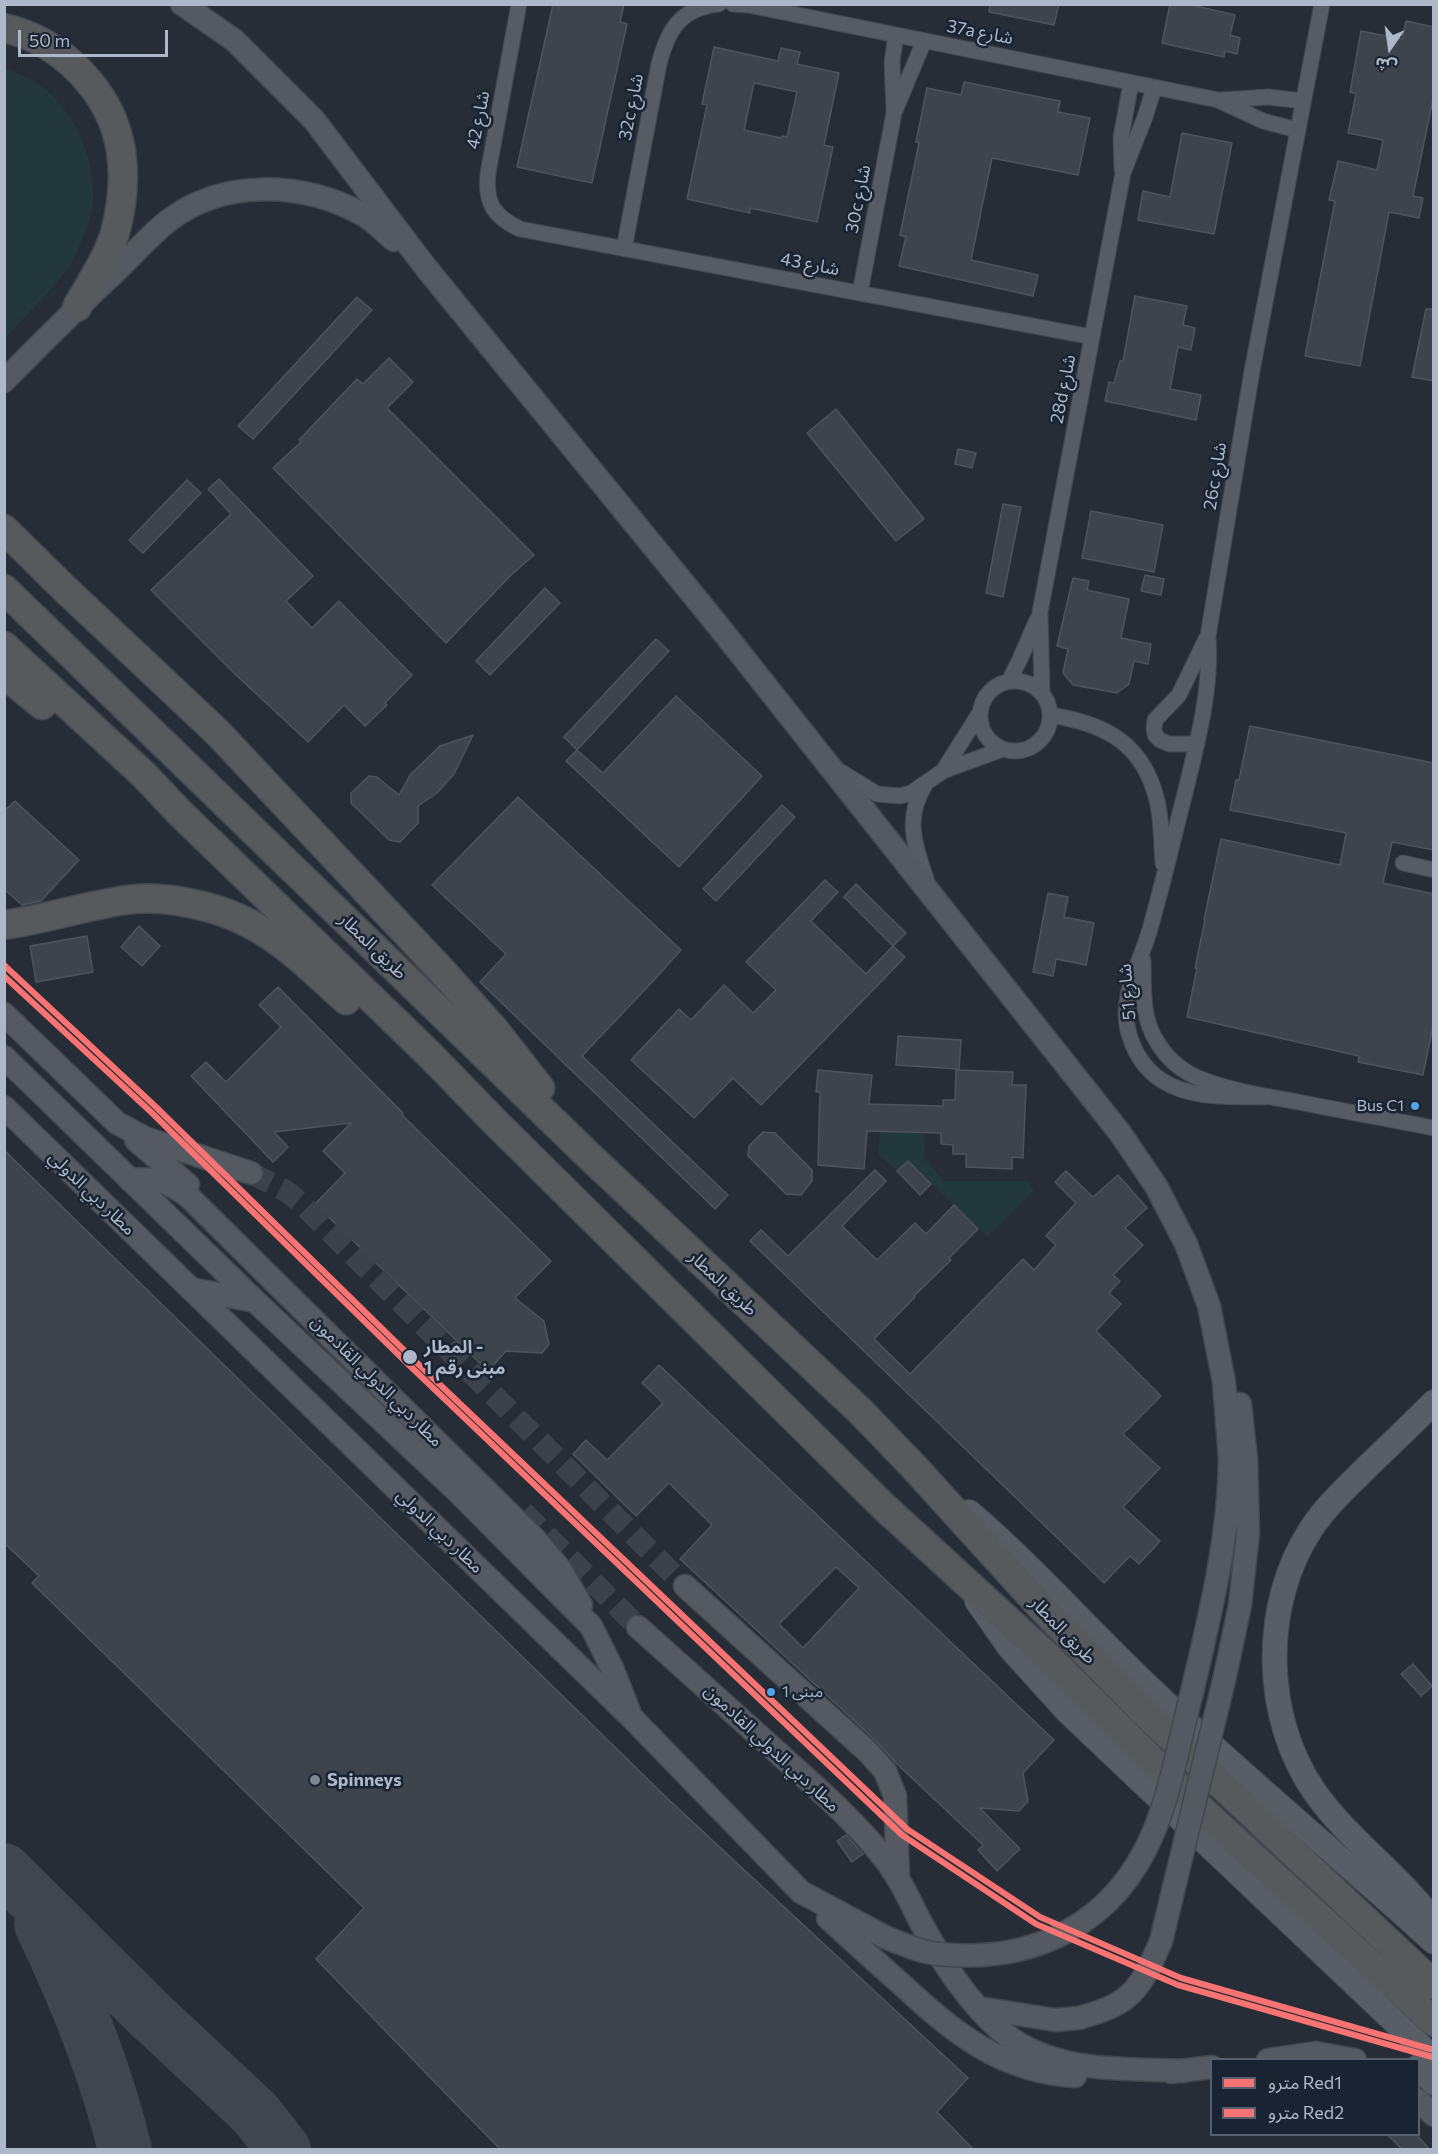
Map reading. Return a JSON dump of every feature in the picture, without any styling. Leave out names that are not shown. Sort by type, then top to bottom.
[{"type":"highway","points":[[4,28],[18,31],[47,45],[74,65],[95,89],[111,118],[121,150],[123,178],[114,235],[77,307]]},
{"type":"highway","points":[[4,529],[217,732],[381,905],[493,1029],[542,1089],[586,1153]]},
{"type":"highway","name":"طريق المطار","points":[[4,589],[586,1153],[861,1412],[1043,1609],[1142,1710],[1434,1985]]},
{"type":"highway","name":"طريق المطار","points":[[4,646],[144,775],[179,812],[430,1055],[858,1481],[1049,1658],[1205,1813],[1434,2022]]},
{"type":"highway","points":[[4,674],[119,767],[179,812]]},
{"type":"highway","points":[[4,925],[148,898],[207,906],[241,917],[271,936],[384,1032],[430,1055]]},
{"type":"main road","points":[[182,4],[234,40],[314,120],[428,269],[828,763],[1120,1133],[1156,1186],[1186,1245],[1209,1306],[1238,1459],[1248,1533],[1240,1605],[1225,1676],[1161,1941],[1148,1971],[1127,1997],[1110,2007],[1079,2019],[1055,2020],[979,2008]]},
{"type":"main road","points":[[4,381],[77,307],[169,221],[204,201],[245,190],[286,189],[327,197],[365,215],[428,269]]},
{"type":"main road","points":[[4,1014],[117,1123],[223,1215]]},
{"type":"main road","name":"مطار دبي الدولي","points":[[4,1057],[259,1305]]},
{"type":"main road","name":"مطار دبي الدولي","points":[[4,1107],[632,1718],[801,1892],[887,1938],[936,1954],[978,1956],[1033,1947],[1075,1928],[1109,1902],[1137,1865],[1154,1832],[1166,1796],[1209,1620],[1238,1459]]},
{"type":"main road","points":[[117,1123],[145,1138],[251,1173]]},
{"type":"main road","name":"مطار دبي الدولي القادمون","points":[[130,1180],[147,1178],[162,1181],[177,1187],[196,1203],[534,1538],[571,1585],[612,1668],[632,1718]]},
{"type":"main road","points":[[191,1289],[259,1305]]},
{"type":"main road","name":"مطار دبي الدولي القادمون","points":[[259,1305],[459,1492],[591,1626]]},
{"type":"main road","points":[[1434,1402],[1331,1503],[1310,1530],[1294,1560],[1283,1592],[1277,1625],[1274,1668],[1280,1711],[1286,1732],[1293,1753],[1314,1791],[1434,1922]]},
{"type":"main road","points":[[914,1467],[1015,1553],[1151,1689],[1258,1789],[1376,1889],[1434,1942]]},
{"type":"main road","points":[[965,1581],[986,1616],[1038,1681],[1067,1711],[1434,2059]]},
{"type":"main road","name":"مطار دبي الدولي القادمون","points":[[685,1586],[867,1750],[885,1771],[895,1796],[898,1876]]},
{"type":"main road","name":"مطار دبي الدولي القادمون","points":[[638,1627],[828,1798],[879,1852],[898,1876],[919,1919],[947,1966],[979,2008],[1006,2035],[1037,2053],[1069,2062],[1100,2068],[1184,2071]]},
{"type":"main road","points":[[801,1892],[939,2019],[968,2041],[1000,2058],[1035,2070],[1071,2076],[1108,2077],[1210,2067]]},
{"type":"main road","points":[[1319,1952],[1345,1985],[1410,2058]]},
{"type":"main road","points":[[1282,2058],[1316,2053],[1344,2058]]},
{"type":"main road","points":[[1420,2068],[1434,2083]]},
{"type":"main road","points":[[1420,2101],[1434,2115]]},
{"type":"street","name":"شارع 42","points":[[519,4],[486,191],[492,207],[504,221],[520,229]]},
{"type":"street","name":"32c شارع","points":[[624,249],[664,43],[674,27],[688,14],[706,6],[720,4]]},
{"type":"street","name":"37a شارع","points":[[733,4],[748,5],[1218,100]]},
{"type":"street","name":"26c شارع","points":[[1143,953],[1165,876],[1197,744],[1208,666],[1208,636],[1252,371],[1322,4]]},
{"type":"street","name":"30c شارع","points":[[894,113],[892,71],[896,35]]},
{"type":"street","name":"30c شارع","points":[[860,293],[894,113],[924,41]]},
{"type":"street","points":[[1123,173],[1121,137],[1131,83]]},
{"type":"street","points":[[1123,173],[1154,88]]},
{"type":"street","points":[[1218,100],[1268,97],[1303,101]]},
{"type":"street","points":[[1218,100],[1263,121],[1297,130]]},
{"type":"street","name":"28d شارع","points":[[1042,692],[1040,612],[1123,173]]},
{"type":"street","name":"شارع 43","points":[[520,229],[1092,337]]},
{"type":"street","name":"28d شارع","points":[[1009,681],[1040,612]]},
{"type":"street","points":[[1197,744],[1169,744],[1155,735],[1154,728],[1155,720],[1179,695],[1208,636]]},
{"type":"street","points":[[1016,680],[1030,683],[1042,692],[1051,715],[1044,736],[1036,745],[1026,750],[1003,749],[995,745],[983,732],[979,714],[980,707],[987,694],[999,684],[1016,680]]},
{"type":"street","points":[[943,771],[979,714]]},
{"type":"street","points":[[1051,715],[1076,719],[1096,726],[1112,734],[1138,758],[1148,773],[1156,798],[1165,876]]},
{"type":"street","points":[[828,763],[877,794],[900,796],[911,793],[943,771],[1003,749]]},
{"type":"street","points":[[925,784],[915,803],[912,824],[914,842],[932,896]]},
{"type":"street","points":[[1403,863],[1434,870]]},
{"type":"street","name":"شارع 51","points":[[1143,953],[1127,997],[1125,1016],[1129,1035],[1137,1053],[1149,1069],[1163,1082],[1185,1092],[1209,1097],[1264,1097]]},
{"type":"street","name":"شارع 51","points":[[1143,953],[1144,1004],[1147,1023],[1155,1040],[1180,1068],[1197,1077],[1264,1097],[1434,1128]]},
{"type":"green space","points":[[4,69],[24,76],[42,87],[70,116],[87,153],[93,194],[90,218],[72,261],[48,292],[5,338]]},
{"type":"green space","points":[[880,1132],[924,1132],[925,1159],[944,1181],[1027,1181],[1034,1190],[987,1237],[908,1161],[897,1171],[878,1154]]},
{"type":"building","points":[[553,4],[624,4],[620,22],[627,24],[592,183],[517,167]]},
{"type":"building","points":[[990,4],[1059,4],[1054,25],[989,12]]},
{"type":"building","points":[[1170,4],[1187,4],[1235,15],[1230,35],[1240,38],[1237,54],[1225,51],[1224,57],[1162,43]]},
{"type":"building","points":[[1406,21],[1434,27],[1434,94],[1413,196],[1423,198],[1419,218],[1389,212],[1360,366],[1305,356],[1335,201],[1329,200],[1338,161],[1377,170],[1383,140],[1348,133],[1356,94],[1350,92],[1361,31],[1402,39]]},
{"type":"building","points":[[714,47],[778,61],[781,48],[800,52],[797,64],[839,73],[824,145],[833,147],[817,222],[750,208],[750,213],[687,199],[707,105],[702,104]],"holes":[[[754,83],[797,92],[787,137],[782,136],[781,138],[744,130]]]},
{"type":"building","points":[[964,82],[1060,101],[1058,112],[1090,118],[1078,175],[992,158],[971,260],[1038,275],[1033,296],[899,266],[906,237],[900,235],[919,143],[916,142],[927,88],[961,95]]},
{"type":"building","points":[[1182,133],[1232,143],[1214,234],[1138,220],[1143,191],[1170,197]]},
{"type":"building","points":[[1135,296],[1187,306],[1183,325],[1195,328],[1191,350],[1178,347],[1170,389],[1201,395],[1196,420],[1105,401],[1109,382],[1114,383],[1120,361],[1123,361]]},
{"type":"building","points":[[357,297],[372,310],[253,439],[238,426]]},
{"type":"building","points":[[1426,309],[1434,309],[1434,381],[1412,377]]},
{"type":"building","points":[[389,358],[413,382],[387,408],[534,555],[511,575],[446,643],[273,468],[301,442],[299,440],[357,379],[363,384]]},
{"type":"building","points":[[836,409],[924,519],[896,541],[807,433]]},
{"type":"building","points":[[958,449],[976,453],[972,468],[955,464]]},
{"type":"building","points":[[219,479],[313,576],[286,601],[312,628],[339,601],[412,675],[385,703],[387,705],[365,726],[344,705],[308,742],[235,674],[151,590],[231,514],[208,489]]},
{"type":"building","points":[[187,480],[201,493],[143,553],[129,540]]},
{"type":"building","points":[[1003,504],[1021,507],[1003,597],[986,593]]},
{"type":"building","points":[[1091,511],[1163,525],[1154,572],[1082,558]]},
{"type":"building","points":[[1145,575],[1164,579],[1161,595],[1141,591]]},
{"type":"building","points":[[1073,578],[1089,581],[1087,590],[1129,599],[1121,638],[1151,644],[1148,664],[1134,661],[1129,684],[1117,693],[1073,685],[1063,673],[1068,649],[1057,646]]},
{"type":"building","points":[[545,588],[560,603],[490,675],[476,661]]},
{"type":"building","points":[[656,639],[669,651],[577,750],[564,737]]},
{"type":"building","points":[[676,696],[762,776],[679,867],[566,761],[577,750],[603,773]]},
{"type":"building","points":[[1250,726],[1434,763],[1434,850],[1392,842],[1383,883],[1434,894],[1434,1021],[1423,1075],[1358,1062],[1359,1056],[1187,1017],[1221,839],[1340,865],[1346,833],[1230,810],[1236,780],[1239,780]]},
{"type":"building","points":[[473,735],[454,774],[437,793],[418,806],[418,823],[400,842],[389,840],[351,803],[351,793],[369,776],[377,777],[399,795],[410,775],[440,746]]},
{"type":"building","points":[[518,797],[681,950],[582,1056],[728,1195],[715,1209],[480,982],[506,954],[432,885]]},
{"type":"building","points":[[15,801],[79,860],[41,901],[22,905],[4,889],[4,811]]},
{"type":"building","points":[[782,805],[795,817],[716,901],[703,889]]},
{"type":"building","points":[[825,880],[838,892],[811,921],[866,974],[893,946],[905,957],[761,1105],[733,1078],[694,1118],[631,1060],[679,1009],[691,1020],[724,985],[753,1013],[776,990],[746,962]]},
{"type":"building","points":[[856,884],[906,933],[893,946],[844,897]]},
{"type":"building","points":[[1048,893],[1068,897],[1064,917],[1094,923],[1086,965],[1056,959],[1053,976],[1033,972]]},
{"type":"building","points":[[139,926],[160,946],[142,966],[121,947]]},
{"type":"building","points":[[87,936],[93,972],[36,982],[30,946]]},
{"type":"building","points":[[278,987],[403,1113],[402,1115],[551,1261],[515,1298],[544,1321],[549,1344],[542,1353],[506,1351],[488,1371],[315,1204],[345,1173],[323,1151],[351,1123],[274,1132],[288,1147],[273,1162],[191,1076],[206,1062],[226,1082],[281,1027],[259,1005]]},
{"type":"building","points":[[898,1036],[961,1040],[959,1069],[896,1065]]},
{"type":"building","points":[[818,1070],[872,1075],[869,1104],[943,1106],[943,1100],[955,1100],[956,1070],[1013,1072],[1012,1085],[1026,1085],[1023,1158],[1012,1157],[1012,1169],[966,1167],[966,1154],[953,1154],[953,1145],[941,1144],[941,1133],[867,1131],[864,1169],[818,1165],[820,1092],[816,1092]]},
{"type":"building","points":[[763,1132],[775,1133],[812,1170],[812,1181],[801,1195],[786,1194],[748,1156],[749,1146]]},
{"type":"building","points":[[4,1150],[668,1799],[968,2078],[937,2112],[974,2150],[501,2150],[451,2099],[316,1959],[364,1908],[32,1583],[39,1576],[4,1543]]},
{"type":"building","points":[[908,1161],[931,1184],[920,1195],[897,1171]]},
{"type":"building","points":[[875,1170],[886,1181],[842,1226],[877,1260],[915,1223],[926,1234],[954,1205],[978,1229],[874,1339],[910,1374],[1023,1259],[1034,1270],[1056,1245],[1046,1236],[1076,1203],[1055,1182],[1066,1171],[1093,1197],[1118,1175],[1147,1208],[1125,1228],[1143,1245],[1113,1275],[1120,1281],[1109,1293],[1121,1304],[1096,1331],[1161,1396],[1123,1434],[1160,1468],[1123,1507],[1160,1541],[1139,1564],[1130,1556],[1104,1583],[750,1241],[761,1230],[788,1256]]},
{"type":"building","points":[[659,1365],[1054,1740],[1023,1773],[1028,1801],[1019,1811],[980,1808],[1020,1849],[997,1871],[978,1850],[983,1845],[896,1763],[876,1741],[680,1559],[712,1525],[669,1483],[636,1516],[573,1454],[586,1440],[607,1460],[663,1403],[642,1383]],"holes":[[[836,1567],[859,1588],[803,1648],[779,1624]]]},
{"type":"building","points":[[1413,1664],[1432,1686],[1421,1696],[1401,1674]]},
{"type":"building","points":[[846,1835],[863,1854],[852,1862],[837,1841]]},
{"type":"building","points":[[1389,2136],[1418,2136],[1430,2150],[1403,2150]]},
{"type":"taxiway","points":[[4,1870],[150,2015],[255,2113],[284,2150]]},
{"type":"taxiway","points":[[41,1924],[89,2035],[109,2092],[125,2150]]},
{"type":"tunnel","points":[[251,1173],[286,1191],[301,1203],[685,1586]]},
{"type":"tunnel","points":[[523,1512],[638,1627]]},
{"type":"metro line","name":"Red1","points":[[4,965],[156,1107],[414,1360],[907,1829],[1040,1917],[1181,1978],[1434,2050]]},
{"type":"metro line","name":"Red2","points":[[4,976],[151,1112],[409,1365],[902,1835],[1036,1924],[1178,1985],[1432,2057]]},
{"type":"place","name":"Bus C1","points":[[1415,1106]]},
{"type":"place","name":"المطار - مبنى رقم 1","points":[[410,1357]]},
{"type":"place","name":"مبنى 1","points":[[771,1692]]},
{"type":"place","name":"Spinneys","points":[[315,1780]]}]
